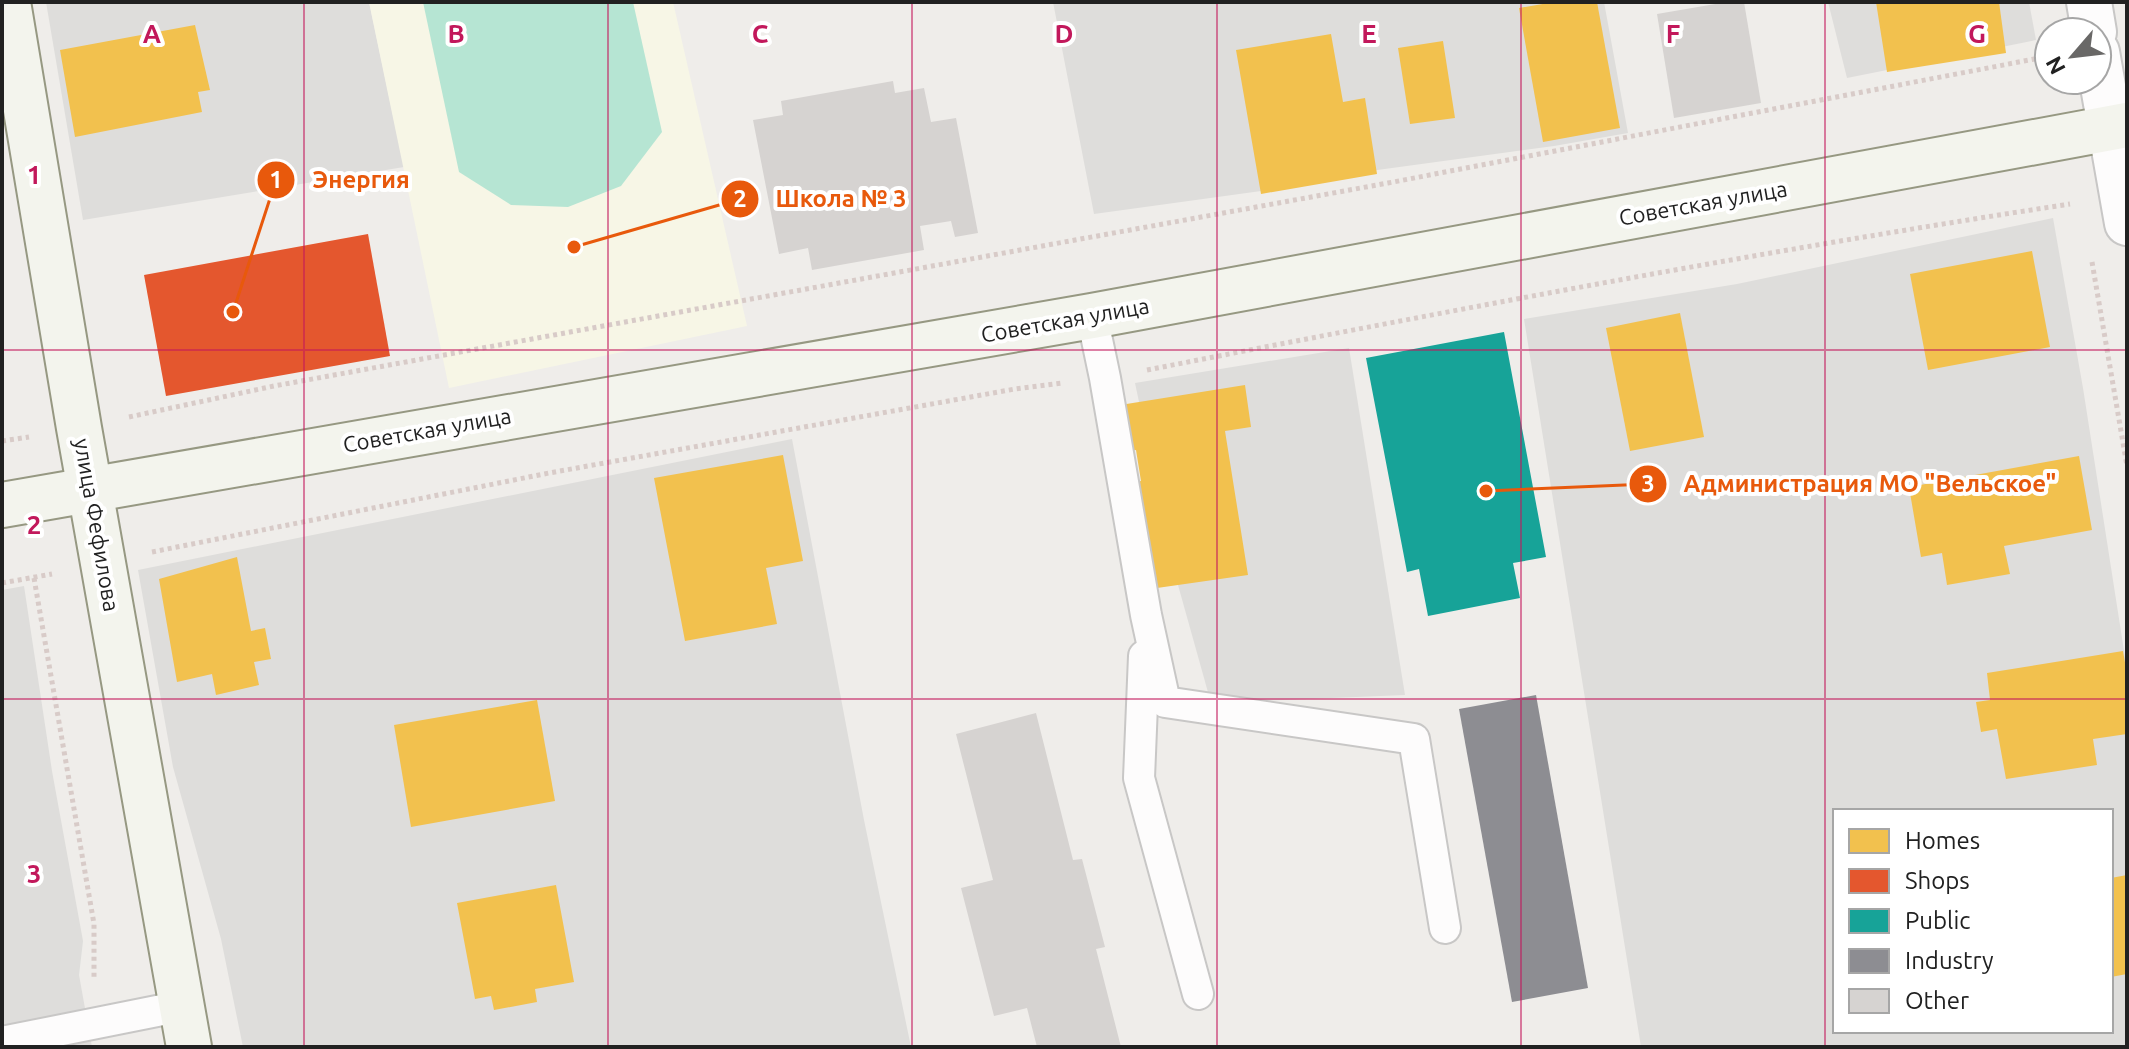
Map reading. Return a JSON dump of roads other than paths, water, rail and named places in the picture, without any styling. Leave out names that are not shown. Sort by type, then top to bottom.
[{"type":"main road","name":"улица Фефилова","points":[[8,2],[79,428],[185,1026]]},
{"type":"main road","name":"Советская улица","points":[[2,505],[1092,316],[2118,127]]},
{"type":"street","points":[[2109,96],[2118,127],[2127,223]]},
{"type":"lane","points":[[1092,316],[1146,615],[1165,702],[1414,739],[1445,928]]},
{"type":"lane","points":[[1146,615],[1139,778],[1198,994]]},
{"type":"lane","points":[[2,1042],[100,1022],[185,1026]]},
{"type":"place","name":"Школа № 3","points":[[574,247]]},
{"type":"place","name":"Энергия","points":[[233,312]]},
{"type":"place","name":"Администрация МО \"Вельское\"","points":[[1486,491]]}]
